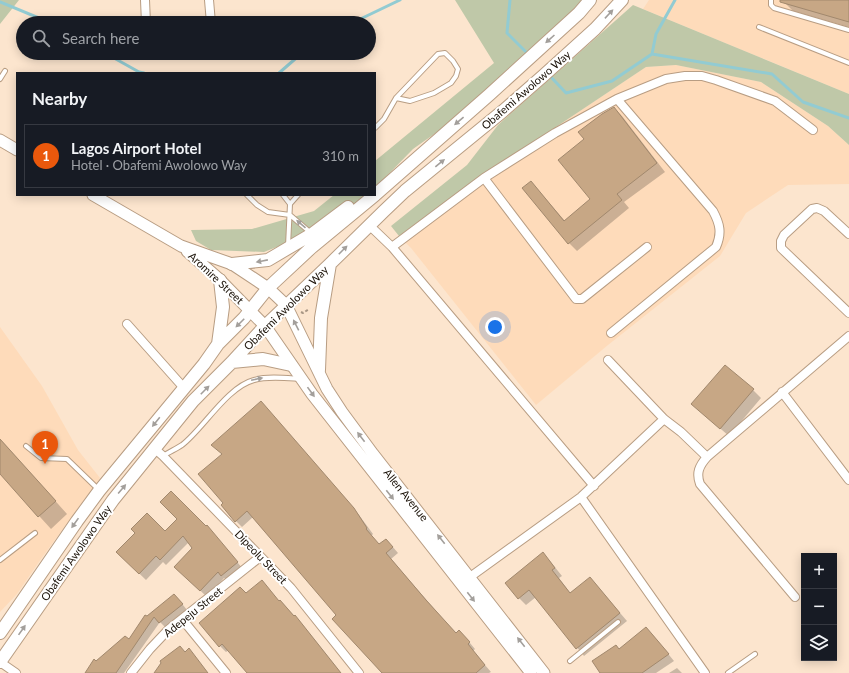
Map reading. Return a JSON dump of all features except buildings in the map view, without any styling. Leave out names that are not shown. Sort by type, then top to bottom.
[{"type":"main road","name":"Obafemi Awolowo Way","points":[[376,194],[424,153],[579,13],[590,0]]},
{"type":"main road","name":"Obafemi Awolowo Way","points":[[0,662],[113,500],[159,452],[193,401],[286,305],[405,191],[503,111],[595,29],[622,0]]},
{"type":"main road","points":[[0,140],[16,148]]},
{"type":"main road","points":[[376,187],[424,153]]},
{"type":"main road","name":"Aromire Street","points":[[95,196],[182,246],[232,264],[268,288],[286,305]]},
{"type":"main road","points":[[232,264],[264,261],[288,249],[312,234],[364,196]]},
{"type":"main road","name":"Obafemi Awolowo Way","points":[[0,633],[76,521],[204,364],[218,344],[244,318],[268,288],[312,247],[374,196]]},
{"type":"main road","name":"Aromire Street","points":[[182,246],[220,280],[265,326]]},
{"type":"main road","points":[[319,370],[320,318],[330,264]]},
{"type":"main road","points":[[218,344],[223,307],[220,280]]},
{"type":"main road","name":"Allen Avenue","points":[[286,305],[327,389],[342,412],[544,673]]},
{"type":"main road","name":"Allen Avenue","points":[[265,326],[301,379],[368,467],[531,673]]},
{"type":"main road","points":[[232,362],[263,359],[291,365]]},
{"type":"street","points":[[145,0],[146,16]]},
{"type":"street","points":[[209,0],[210,16]]},
{"type":"street","points":[[392,247],[484,178],[555,133],[617,99],[666,79],[685,76],[702,76],[716,80],[775,101],[813,130]]},
{"type":"street","points":[[611,333],[716,247],[720,239],[721,229],[713,211],[617,99]]},
{"type":"street","points":[[484,178],[578,300],[582,299],[647,247]]},
{"type":"street","points":[[849,234],[824,211],[817,208],[812,209],[784,235],[780,241],[781,248],[792,260],[849,313]]},
{"type":"street","points":[[369,225],[392,247],[594,486]]},
{"type":"street","points":[[127,324],[184,388]]},
{"type":"street","points":[[795,597],[700,484],[698,470],[707,457],[849,336]]},
{"type":"street","points":[[608,360],[664,419],[681,432],[707,457]]},
{"type":"street","points":[[782,392],[849,480]]},
{"type":"street","points":[[470,577],[581,497],[664,419]]},
{"type":"street","name":"Dipeolu Street","points":[[159,452],[291,588],[359,673]]},
{"type":"street","points":[[581,497],[705,673]]},
{"type":"street","name":"Adepeju Street","points":[[131,673],[150,649],[168,630],[260,557]]},
{"type":"street","points":[[182,620],[226,673]]},
{"type":"street","points":[[0,662],[16,673]]},
{"type":"lane","points":[[771,0],[771,5],[774,8],[849,30]]},
{"type":"lane","points":[[759,27],[849,63]]},
{"type":"lane","points":[[376,127],[384,119],[396,98],[438,54],[445,53],[458,69],[456,76],[451,83],[434,93],[410,101],[396,98]]},
{"type":"lane","points":[[0,79],[5,71]]},
{"type":"lane","points":[[248,196],[257,205],[268,212],[290,215],[312,234]]},
{"type":"lane","points":[[284,196],[290,204],[288,249]]},
{"type":"lane","points":[[290,204],[297,196]]},
{"type":"lane","points":[[159,452],[182,445],[228,397],[242,385],[252,380],[264,378],[301,379]]},
{"type":"lane","points":[[26,446],[41,458],[67,459],[99,491]]},
{"type":"lane","points":[[0,560],[35,533]]},
{"type":"lane","points":[[0,622],[11,616]]},
{"type":"lane","points":[[570,661],[618,622]]},
{"type":"lane","points":[[728,673],[755,654]]},
{"type":"shaded area","points":[[649,0],[849,0],[849,94],[643,9]]},
{"type":"shaded area","points":[[676,65],[761,82],[828,126],[849,145],[849,184],[788,185],[746,213],[720,256],[608,345],[536,405],[411,248],[399,236],[472,183],[646,67]]},
{"type":"shaded area","points":[[0,327],[42,386],[78,450],[100,478],[17,594],[0,612]]},
{"type":"green space","points":[[0,0],[19,0],[0,24]]},
{"type":"green space","points":[[455,0],[585,0],[447,125],[413,149],[376,187],[376,160],[494,63]]},
{"type":"green space","points":[[633,5],[849,94],[849,145],[828,126],[761,82],[676,65],[646,67],[472,183],[399,236],[391,226],[467,165],[498,125]]},
{"type":"green space","points":[[333,196],[368,196],[317,231],[264,252],[211,250],[196,241],[191,230],[252,229],[314,211]]},
{"type":"waterway","points":[[367,16],[400,0]]},
{"type":"waterway","points":[[510,0],[507,33],[529,55]]},
{"type":"waterway","points":[[652,54],[656,34],[675,0]]},
{"type":"waterway","points":[[0,2],[34,16]]},
{"type":"waterway","points":[[551,77],[566,93],[612,81],[652,54],[772,74],[803,102],[849,118]]},
{"type":"waterway","points":[[118,60],[139,72]]},
{"type":"waterway","points":[[280,72],[294,60]]},
{"type":"place","name":"Lagos Airport Hotel","points":[[45,464]]}]
